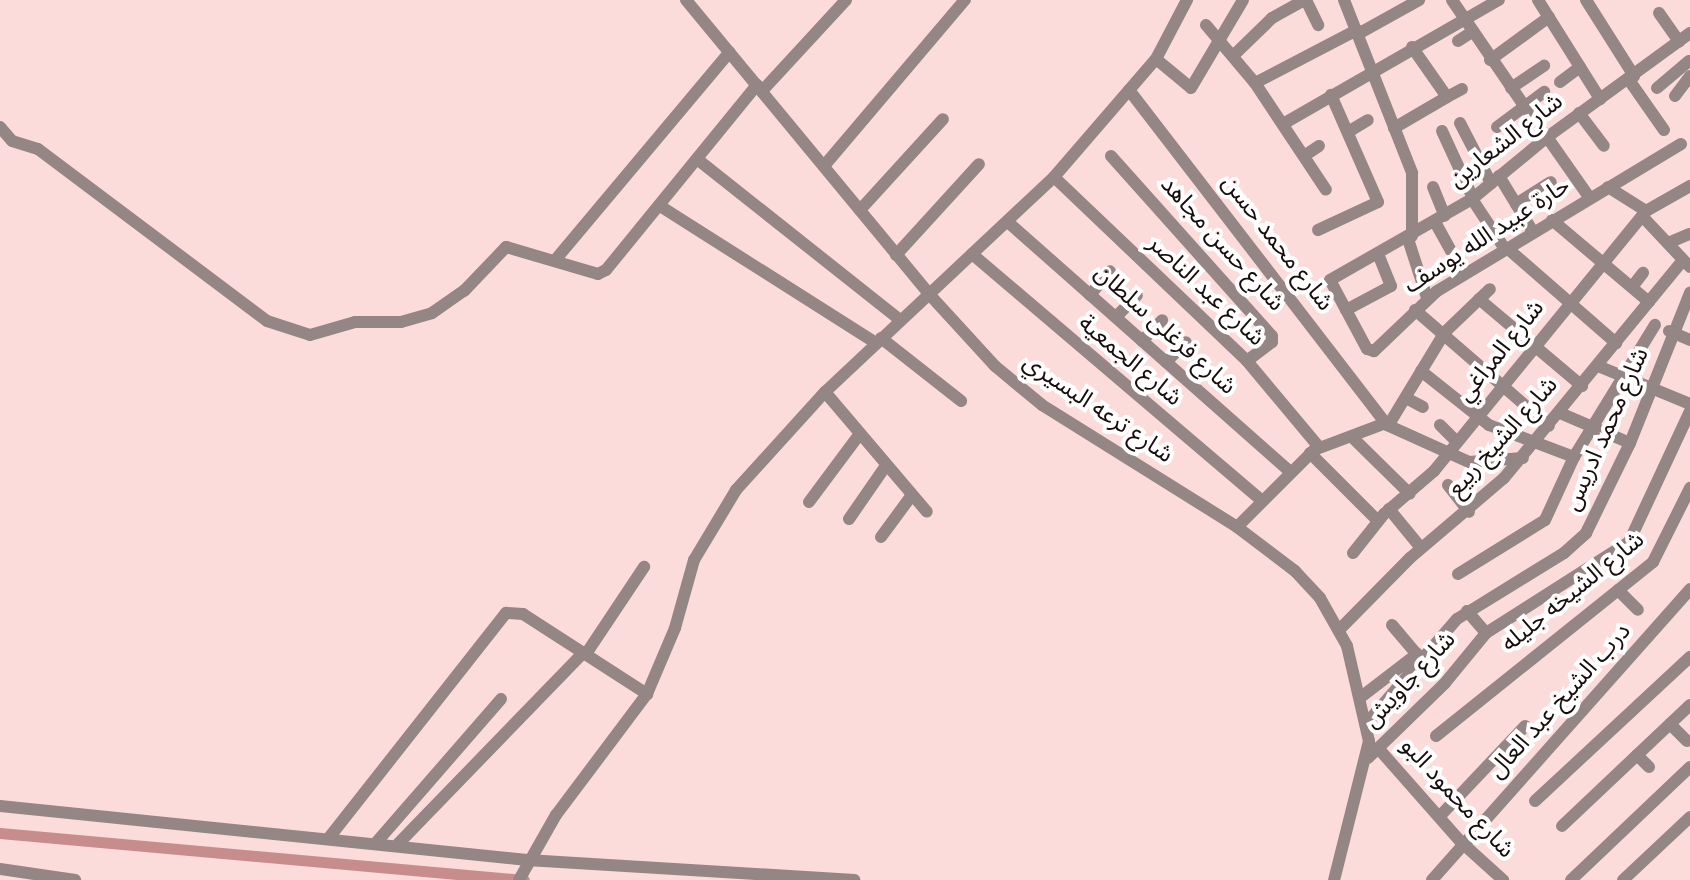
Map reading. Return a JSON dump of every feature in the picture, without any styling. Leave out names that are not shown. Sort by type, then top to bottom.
[{"type":"street","name":"شارع ترعه البسيري","points":[[686,0],[929,294],[1025,393],[1237,527],[1308,584],[1340,629],[1366,724],[1368,758],[1334,880]]},
{"type":"street","points":[[0,127],[12,141],[38,149],[267,321],[299,335],[355,322],[401,322],[432,313],[464,291],[506,247],[556,259],[598,274],[606,270],[760,88],[846,0]]},
{"type":"street","points":[[824,166],[965,0]]},
{"type":"street","points":[[519,878],[527,860],[647,694],[675,628],[694,560],[715,520],[825,392],[1009,223],[1054,177],[1156,59],[1187,0]]},
{"type":"street","points":[[1156,59],[1191,88],[1243,0]]},
{"type":"street","points":[[1273,0],[1280,12]]},
{"type":"street","points":[[1234,55],[1280,12],[1305,0],[1318,25]]},
{"type":"street","points":[[1344,0],[1413,179],[1410,238],[1427,298]]},
{"type":"street","points":[[1255,83],[1419,0]]},
{"type":"street","points":[[1452,0],[1490,60],[1589,197]]},
{"type":"street","points":[[1283,124],[1412,47],[1499,0]]},
{"type":"street","points":[[1538,0],[1600,99]]},
{"type":"street","points":[[1586,0],[1664,130]]},
{"type":"street","points":[[1657,88],[1690,62],[1659,13]]},
{"type":"street","points":[[1490,60],[1549,17]]},
{"type":"street","points":[[1206,25],[1255,83],[1326,190]]},
{"type":"street","points":[[1458,41],[1472,32]]},
{"type":"street","name":"شارع الشعارين","points":[[1341,272],[1410,238],[1473,199],[1547,137],[1690,33]]},
{"type":"street","points":[[1412,47],[1447,97]]},
{"type":"street","points":[[556,259],[730,52]]},
{"type":"street","points":[[1511,88],[1544,66]]},
{"type":"street","points":[[1560,82],[1580,67]]},
{"type":"street","points":[[1675,96],[1690,76]]},
{"type":"street","points":[[1394,128],[1462,89]]},
{"type":"street","name":"شارع محمد حسن","points":[[1129,90],[1387,425]]},
{"type":"street","points":[[1497,127],[1544,92]]},
{"type":"street","points":[[1318,230],[1378,202],[1331,95]]},
{"type":"street","points":[[1579,113],[1604,146]]},
{"type":"street","points":[[860,210],[943,119]]},
{"type":"street","points":[[1348,132],[1368,120]]},
{"type":"street","points":[[1460,123],[1533,232]]},
{"type":"street","points":[[1442,131],[1473,199],[1506,248],[1616,343]]},
{"type":"street","name":"حارة عبيد الله يوسف","points":[[1341,272],[1330,280],[1372,351],[1427,298],[1681,144]]},
{"type":"street","points":[[1304,156],[1319,146]]},
{"type":"street","name":"شارع حسن مجاهد","points":[[1111,156],[1272,336],[1272,342],[1247,361]]},
{"type":"street","points":[[697,159],[900,320]]},
{"type":"street","points":[[896,255],[979,164]]},
{"type":"street","name":"شارع عبد الناصر","points":[[1054,177],[1247,361],[1314,450],[1378,521]]},
{"type":"street","points":[[1516,204],[1551,182]]},
{"type":"street","name":"شارع المراغي","points":[[1353,553],[1389,509],[1410,494],[1448,454],[1644,213],[1690,186]]},
{"type":"street","points":[[1433,187],[1451,251]]},
{"type":"street","points":[[1608,187],[1644,213],[1686,264]]},
{"type":"street","points":[[660,206],[878,341],[961,401]]},
{"type":"street","points":[[1552,220],[1649,302]]},
{"type":"street","name":"شارع فرغلى سلطان","points":[[1009,223],[1290,472]]},
{"type":"street","points":[[1668,243],[1689,234]]},
{"type":"street","points":[[1346,310],[1391,286],[1378,253]]},
{"type":"street","name":"شارع الجمعية","points":[[972,254],[1262,501]]},
{"type":"street","name":"شارع الشيخ ربيع","points":[[1340,629],[1421,548],[1469,512],[1523,458],[1649,302],[1666,274],[1686,264]]},
{"type":"street","points":[[1090,295],[1110,271]]},
{"type":"street","points":[[1632,287],[1643,273]]},
{"type":"street","points":[[1237,527],[1314,450],[1354,439],[1387,425],[1445,332],[1490,289]]},
{"type":"street","name":"شارع محمد ادريس","points":[[1366,724],[1420,657],[1467,611],[1579,541],[1630,443],[1690,293]]},
{"type":"street","points":[[1116,317],[1137,295]]},
{"type":"street","points":[[1479,299],[1582,386]]},
{"type":"street","points":[[1504,321],[1514,308]]},
{"type":"street","points":[[1415,310],[1445,332],[1549,426]]},
{"type":"street","points":[[1636,318],[1690,340]]},
{"type":"street","points":[[1142,341],[1162,320]]},
{"type":"street","points":[[1458,574],[1541,524],[1574,457],[1655,325]]},
{"type":"street","points":[[1166,362],[1186,342]]},
{"type":"street","points":[[1598,366],[1690,404]]},
{"type":"street","points":[[1421,371],[1478,417],[1534,445],[1574,457]]},
{"type":"street","points":[[825,392],[885,467],[927,512]]},
{"type":"street","points":[[1406,398],[1423,407]]},
{"type":"street","name":"شارع جاويش","points":[[1368,758],[1486,633],[1629,542],[1690,411]]},
{"type":"street","points":[[1560,413],[1630,443]]},
{"type":"street","points":[[1387,425],[1448,454],[1476,463],[1523,458]]},
{"type":"street","points":[[1440,425],[1457,442]]},
{"type":"street","points":[[809,502],[859,435]]},
{"type":"street","points":[[1354,439],[1410,494]]},
{"type":"street","points":[[849,519],[885,467]]},
{"type":"street","points":[[1448,485],[1469,512]]},
{"type":"street","name":"شارع الشيخه جليله","points":[[1436,736],[1658,556],[1690,488]]},
{"type":"street","points":[[881,537],[912,495]]},
{"type":"street","points":[[1389,509],[1421,548]]},
{"type":"street","points":[[396,846],[584,654],[644,567]]},
{"type":"street","name":"درب الشيخ عبد العال","points":[[1432,880],[1461,842],[1557,742],[1690,589]]},
{"type":"street","points":[[1618,590],[1638,610]]},
{"type":"street","points":[[1467,611],[1486,633]]},
{"type":"street","points":[[328,839],[506,613],[523,614],[647,694]]},
{"type":"street","points":[[1361,697],[1420,657],[1392,625]]},
{"type":"street","points":[[1535,801],[1690,657]]},
{"type":"street","points":[[375,844],[501,699]]},
{"type":"street","points":[[1562,826],[1690,705]]},
{"type":"street","points":[[1404,723],[1415,732]]},
{"type":"street","points":[[1670,724],[1687,741]]},
{"type":"street","points":[[1440,816],[1525,726]]},
{"type":"street","name":"شارع محمود البو","points":[[1378,748],[1461,842],[1503,880]]},
{"type":"street","points":[[1637,755],[1649,767]]},
{"type":"street","points":[[1571,880],[1690,767]]},
{"type":"street","points":[[0,806],[527,860],[854,880]]},
{"type":"street","points":[[1623,880],[1690,817]]},
{"type":"street","points":[[0,869],[75,880]]},
{"type":"waterway","points":[[0,833],[524,880]]}]
